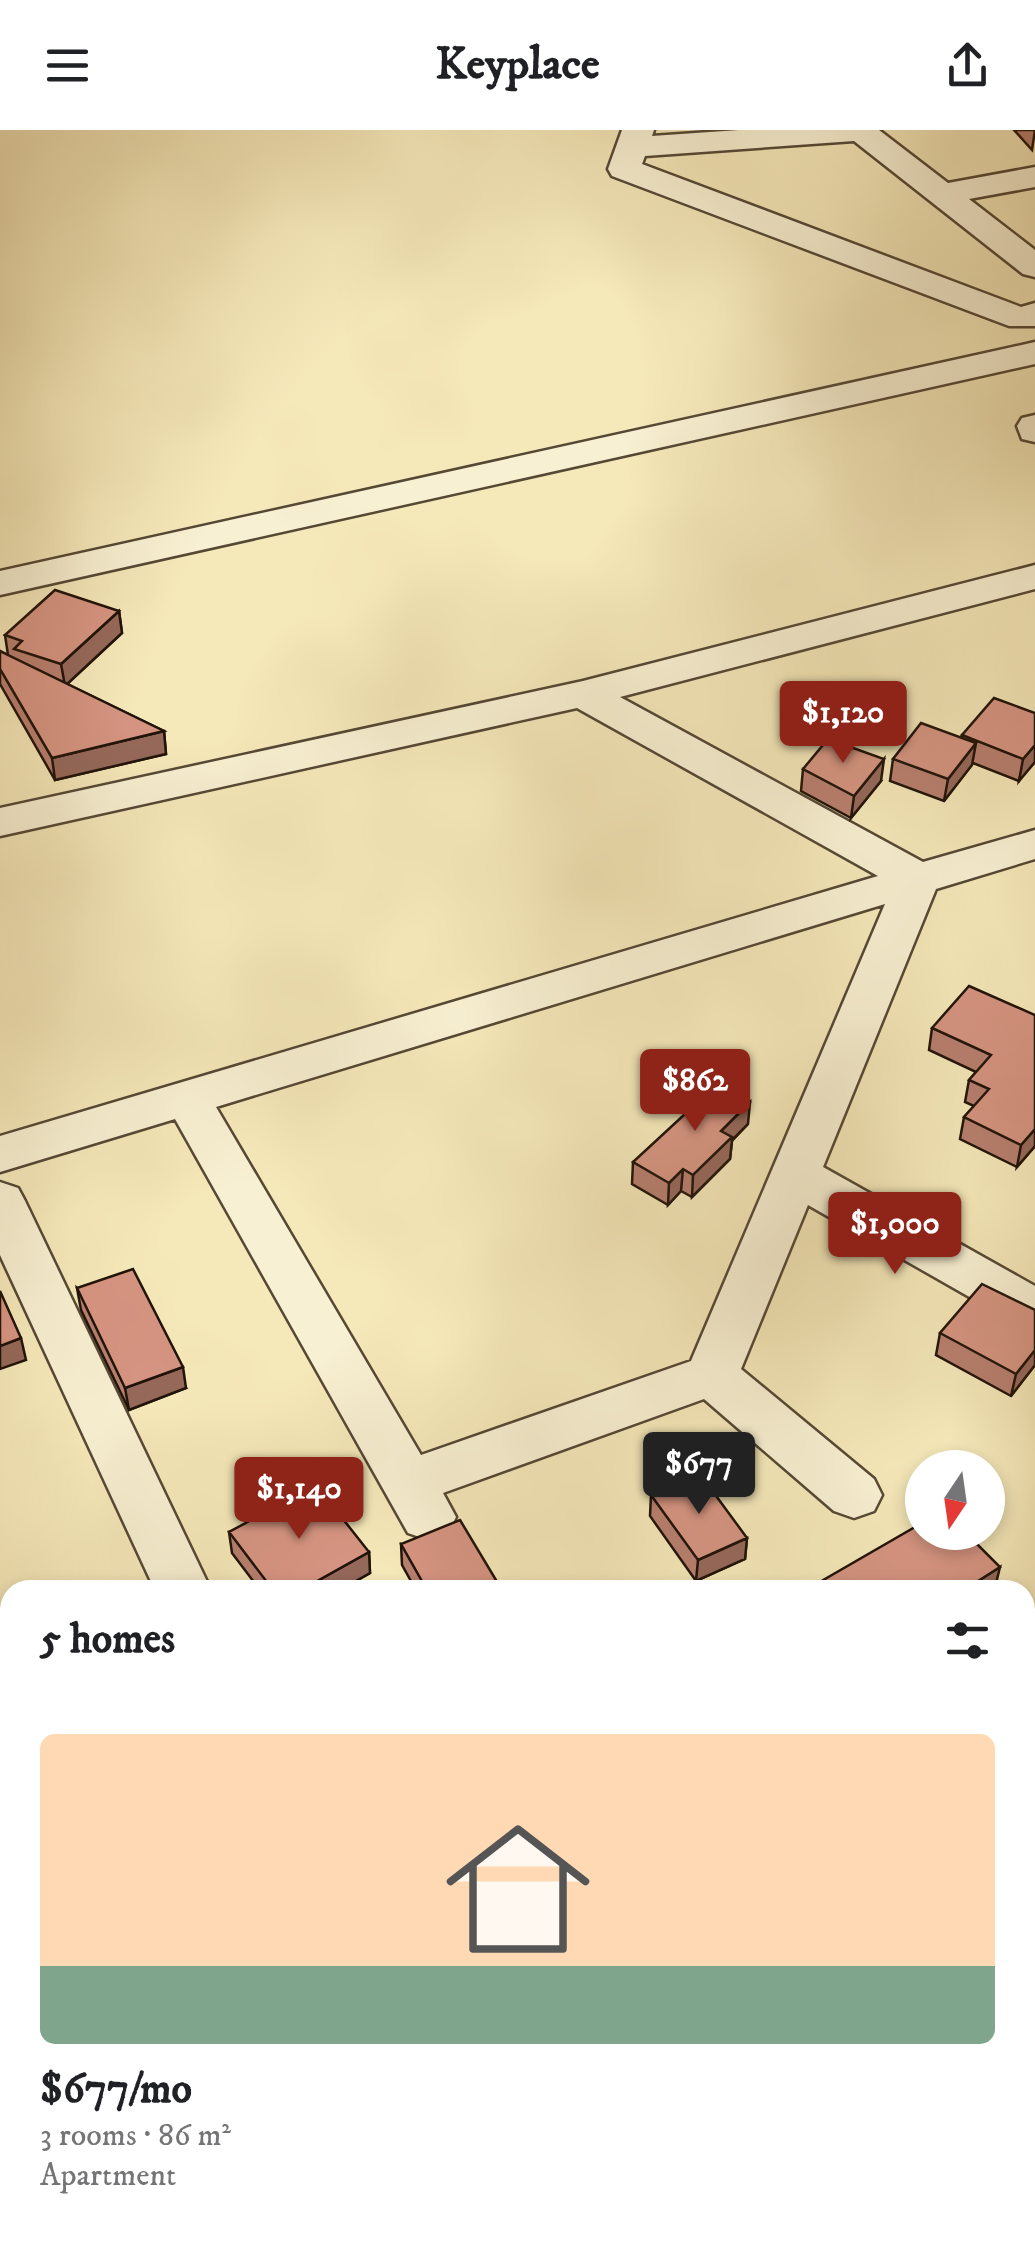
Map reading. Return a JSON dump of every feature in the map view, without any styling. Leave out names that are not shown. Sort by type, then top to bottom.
[{"type":"street","points":[[1035,267],[861,130],[635,138],[624,170],[1021,318],[1035,314]]},
{"type":"street","points":[[944,194],[1035,177]]},
{"type":"street","points":[[993,233],[1035,227]]},
{"type":"street","points":[[0,583],[1035,354]]},
{"type":"street","points":[[0,822],[582,694],[1035,577]]},
{"type":"street","points":[[582,694],[918,879]]},
{"type":"street","points":[[0,1154],[1035,844]]},
{"type":"street","points":[[188,1098],[419,1499],[712,1374],[918,879]]},
{"type":"street","points":[[794,1174],[1035,1310]]},
{"type":"street","points":[[0,1201],[179,1580]]},
{"type":"street","points":[[712,1374],[854,1495]]},
{"type":"building","points":[[55,590],[119,611],[61,664],[14,649],[22,641],[5,635]]},
{"type":"building","points":[[0,651],[164,731],[52,758],[0,669]]},
{"type":"building","points":[[994,698],[1035,713],[1035,745],[1023,759],[962,735]]},
{"type":"building","points":[[921,723],[976,743],[948,779],[893,759]]},
{"type":"building","points":[[828,739],[884,759],[854,796],[803,769]]},
{"type":"building","points":[[969,986],[1035,1015],[1035,1129],[1021,1145],[964,1117],[989,1089],[969,1080],[991,1055],[932,1028]]},
{"type":"building","points":[[725,1077],[750,1102],[721,1131],[732,1137],[693,1175],[683,1169],[669,1183],[633,1162]]},
{"type":"building","points":[[133,1269],[183,1367],[125,1388],[77,1288]]},
{"type":"building","points":[[982,1284],[1035,1310],[1035,1350],[1016,1374],[940,1333]]},
{"type":"building","points":[[0,1291],[21,1338],[0,1346]]},
{"type":"building","points":[[700,1474],[747,1538],[698,1560],[651,1495]]},
{"type":"building","points":[[316,1485],[369,1552],[319,1580],[265,1580],[229,1532]]},
{"type":"building","points":[[460,1520],[496,1580],[421,1580],[401,1544]]},
{"type":"building","points":[[905,1533],[905,1550],[983,1550],[1000,1567],[980,1580],[823,1580]]}]
